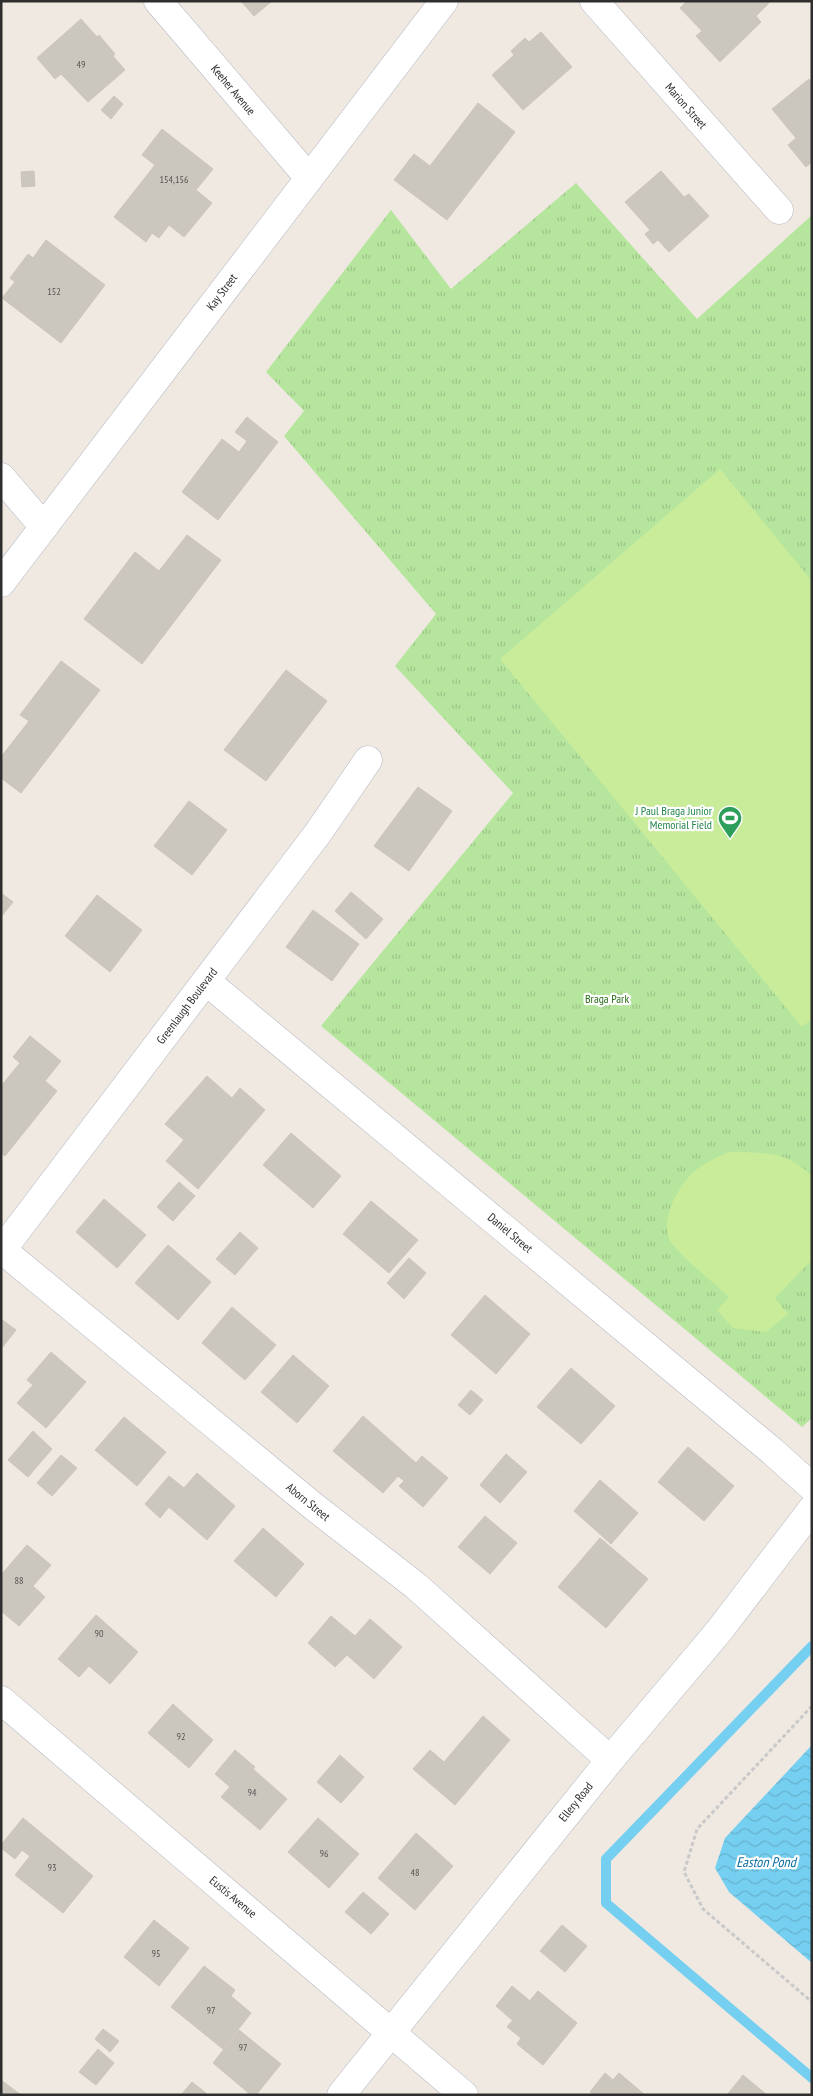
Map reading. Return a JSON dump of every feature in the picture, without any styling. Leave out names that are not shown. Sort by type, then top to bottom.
[{"type":"street","name":"Keeher Avenue","points":[[158,1],[309,178]]},
{"type":"street","name":"Kay Street","points":[[1,583],[444,1]]},
{"type":"street","name":"Marion Street","points":[[594,1],[778,210]]},
{"type":"street","points":[[1,478],[44,528]]},
{"type":"street","name":"Greenlaugh Boulevard","points":[[2,1249],[318,834],[368,760]]},
{"type":"street","name":"Daniel Street","points":[[206,981],[772,1451],[812,1487]]},
{"type":"street","name":"Aborn Street","points":[[2,1249],[313,1506],[416,1586],[610,1760]]},
{"type":"street","name":"Ellery Road","points":[[340,2095],[392,2033],[610,1760],[719,1630],[812,1509]]},
{"type":"street","name":"Eustis Avenue","points":[[1,1700],[464,2095]]},
{"type":"path","points":[[812,1706],[697,1828],[684,1872],[703,1909],[812,2002]]},
{"type":"green space","name":"Braga Park","points":[[576,183],[697,319],[812,215],[812,1418],[802,1427],[321,1026],[513,793],[395,666],[436,614],[284,436],[304,411],[266,372],[391,210],[451,289]]},
{"type":"green space","name":"J Paul Braga Junior Memorial Field","points":[[720,469],[812,581],[812,1019],[802,1027],[500,659]]},
{"type":"green space","points":[[729,1152],[764,1153],[783,1157],[793,1161],[812,1176],[812,1260],[775,1298],[788,1314],[766,1332],[733,1328],[717,1310],[729,1297],[686,1259],[668,1237],[668,1216],[671,1205],[682,1185],[700,1167]]},
{"type":"water","name":"Easton Pond","points":[[812,1745],[812,1963],[729,1892],[715,1868],[725,1838]]},
{"type":"building","points":[[241,1],[272,1],[254,16]]},
{"type":"building","points":[[687,1],[767,1],[769,3],[756,16],[761,22],[720,62],[696,36],[702,31],[680,8]]},
{"type":"building","points":[[81,19],[97,37],[99,35],[115,54],[113,56],[125,70],[88,102],[61,74],[55,79],[37,58]]},
{"type":"building","points":[[541,32],[572,67],[523,110],[492,75],[514,55],[511,51],[525,38],[529,42]]},
{"type":"building","points":[[809,79],[812,83],[812,162],[806,167],[788,145],[796,138],[772,109]]},
{"type":"building","points":[[114,96],[123,104],[111,119],[101,110]]},
{"type":"building","points":[[478,103],[515,132],[447,220],[394,180],[414,154],[430,166]]},
{"type":"building","points":[[162,129],[213,169],[196,190],[212,203],[184,237],[169,225],[159,238],[152,233],[146,242],[114,217],[155,165],[142,155]]},
{"type":"building","points":[[34,171],[35,186],[22,187],[21,172]]},
{"type":"building","points":[[661,171],[684,197],[689,194],[709,216],[669,252],[658,240],[653,244],[645,234],[650,230],[625,202]]},
{"type":"building","points":[[46,240],[105,285],[61,343],[2,298],[15,282],[10,278],[28,254],[33,258]]},
{"type":"building","points":[[247,417],[278,442],[218,520],[182,492],[222,439],[239,452],[247,441],[235,432]]},
{"type":"building","points":[[187,535],[221,560],[142,664],[84,619],[135,552],[159,571]]},
{"type":"building","points":[[61,661],[100,690],[21,793],[1,778],[1,757],[29,721],[20,715]]},
{"type":"building","points":[[286,670],[327,701],[266,781],[224,750]]},
{"type":"building","points":[[418,787],[452,811],[409,871],[374,846]]},
{"type":"building","points":[[189,801],[227,830],[192,875],[154,846]]},
{"type":"building","points":[[351,892],[383,919],[366,939],[335,911]]},
{"type":"building","points":[[1,893],[13,902],[1,917]]},
{"type":"building","points":[[97,895],[142,930],[110,972],[65,936]]},
{"type":"building","points":[[313,910],[359,944],[332,981],[286,947]]},
{"type":"building","points":[[30,1036],[61,1061],[45,1081],[57,1091],[5,1156],[1,1153],[1,1086],[20,1063],[13,1057]]},
{"type":"building","points":[[207,1076],[232,1098],[240,1088],[265,1110],[198,1189],[166,1161],[184,1140],[165,1124]]},
{"type":"building","points":[[291,1133],[341,1176],[313,1208],[263,1165]]},
{"type":"building","points":[[179,1182],[195,1196],[173,1221],[157,1207]]},
{"type":"building","points":[[104,1199],[146,1235],[117,1268],[76,1232]]},
{"type":"building","points":[[371,1201],[418,1240],[389,1273],[343,1234]]},
{"type":"building","points":[[240,1232],[258,1248],[235,1275],[216,1259]]},
{"type":"building","points":[[168,1245],[211,1282],[178,1320],[135,1283]]},
{"type":"building","points":[[409,1258],[426,1273],[404,1299],[387,1283]]},
{"type":"building","points":[[485,1295],[530,1334],[496,1374],[451,1335]]},
{"type":"building","points":[[232,1307],[276,1345],[245,1380],[202,1343]]},
{"type":"building","points":[[1,1319],[16,1330],[1,1349]]},
{"type":"building","points":[[51,1352],[86,1382],[46,1428],[17,1403],[33,1385],[27,1380]]},
{"type":"building","points":[[293,1355],[329,1386],[297,1423],[261,1392]]},
{"type":"building","points":[[571,1368],[615,1406],[581,1444],[537,1407]]},
{"type":"building","points":[[471,1390],[483,1400],[470,1415],[458,1405]]},
{"type":"building","points":[[363,1416],[416,1463],[422,1456],[448,1478],[423,1507],[399,1486],[404,1481],[398,1476],[383,1493],[333,1451]]},
{"type":"building","points":[[124,1417],[166,1452],[137,1486],[95,1450]]},
{"type":"building","points":[[33,1431],[52,1449],[28,1477],[8,1460]]},
{"type":"building","points":[[688,1447],[734,1486],[704,1521],[658,1482]]},
{"type":"building","points":[[506,1454],[527,1472],[500,1503],[480,1485]]},
{"type":"building","points":[[61,1455],[77,1468],[52,1496],[37,1483]]},
{"type":"building","points":[[197,1473],[235,1506],[207,1540],[169,1507],[160,1518],[145,1504],[169,1476],[184,1488]]},
{"type":"building","points":[[600,1480],[638,1513],[611,1544],[574,1511]]},
{"type":"building","points":[[485,1516],[517,1543],[490,1574],[458,1547]]},
{"type":"building","points":[[263,1528],[304,1564],[276,1597],[234,1561]]},
{"type":"building","points":[[600,1538],[648,1579],[606,1628],[558,1587]]},
{"type":"building","points":[[27,1545],[51,1565],[33,1586],[45,1597],[19,1626],[1,1611],[1,1575]]},
{"type":"building","points":[[96,1615],[138,1652],[110,1684],[89,1666],[79,1677],[58,1659]]},
{"type":"building","points":[[331,1616],[355,1636],[370,1619],[402,1647],[374,1679],[347,1655],[335,1667],[308,1643]]},
{"type":"building","points":[[173,1704],[213,1740],[189,1768],[148,1733]]},
{"type":"building","points":[[483,1716],[510,1740],[455,1805],[413,1769],[430,1750],[444,1762]]},
{"type":"building","points":[[235,1750],[287,1799],[260,1830],[221,1797],[230,1787],[215,1774]]},
{"type":"building","points":[[340,1755],[364,1777],[341,1803],[317,1782]]},
{"type":"building","points":[[23,1818],[93,1876],[63,1913],[15,1875],[30,1856],[22,1850],[15,1859],[1,1848],[1,1845]]},
{"type":"building","points":[[318,1818],[359,1854],[329,1888],[288,1852]]},
{"type":"building","points":[[416,1833],[453,1866],[415,1910],[378,1878]]},
{"type":"building","points":[[363,1892],[389,1914],[371,1934],[345,1912]]},
{"type":"building","points":[[154,1920],[189,1948],[159,1986],[124,1957]]},
{"type":"building","points":[[562,1925],[587,1946],[565,1972],[540,1951]]},
{"type":"building","points":[[204,1966],[235,1990],[231,1996],[251,2013],[223,2049],[171,2007]]},
{"type":"building","points":[[512,1986],[530,2001],[513,2021],[496,2006]]},
{"type":"building","points":[[538,1991],[577,2023],[543,2065],[517,2044],[521,2038],[507,2027]]},
{"type":"building","points":[[103,2029],[119,2041],[110,2052],[95,2039]]},
{"type":"building","points":[[239,2030],[281,2064],[256,2095],[251,2095],[213,2063]]},
{"type":"building","points":[[98,2049],[114,2063],[96,2085],[79,2072]]},
{"type":"building","points":[[605,2073],[613,2080],[619,2073],[645,2095],[594,2095],[590,2092]]},
{"type":"building","points":[[743,2075],[767,2095],[727,2095]]},
{"type":"building","points":[[1,2080],[21,2095],[1,2095]]},
{"type":"building","points":[[192,2082],[206,2093],[205,2095],[181,2095]]},
{"type":"waterway","points":[[812,1646],[606,1859],[606,1903],[812,2078]]},
{"type":"place","name":"J Paul Braga Junior Memorial Field","points":[[730,839]]}]
